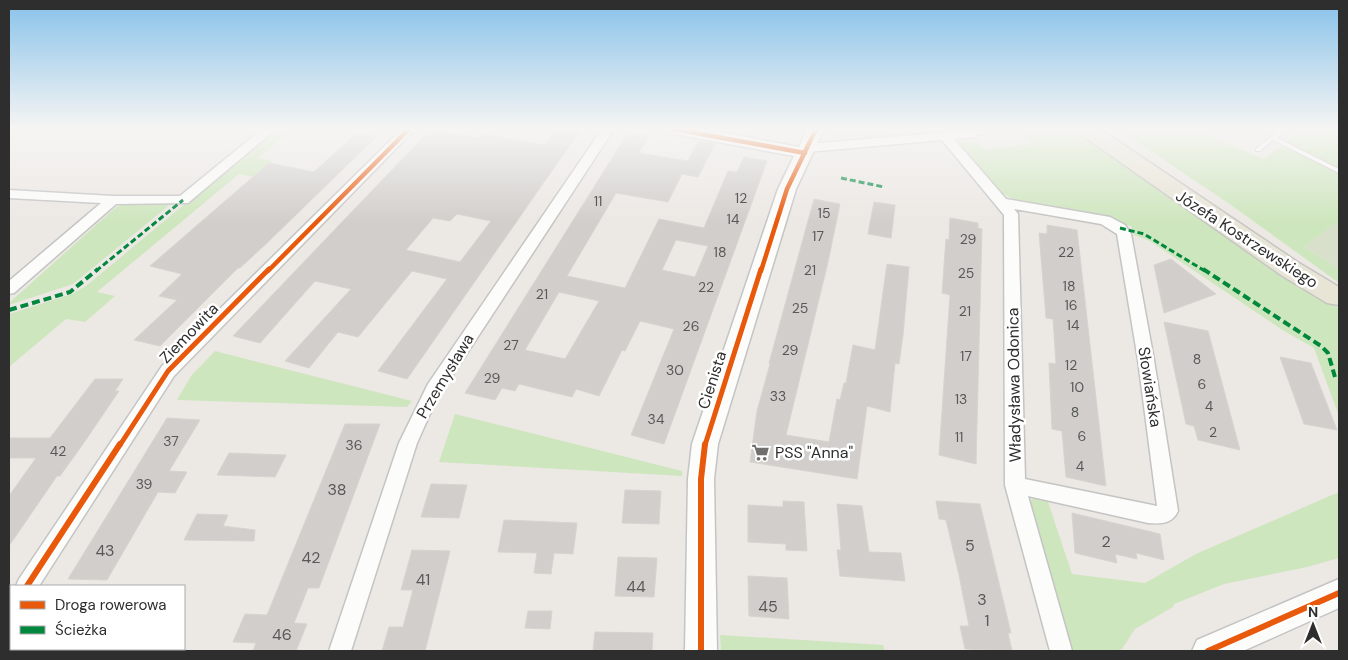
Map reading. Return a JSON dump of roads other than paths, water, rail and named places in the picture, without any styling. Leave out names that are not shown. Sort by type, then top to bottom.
[{"type":"main road","name":"Józefa Kostrzewskiego","points":[[1131,160],[1290,269],[1337,298]]},
{"type":"main road","name":"Józefa Kostrzewskiego","points":[[1146,160],[1206,201],[1337,298]]},
{"type":"street","points":[[9,194],[113,200],[183,200],[232,160]]},
{"type":"street","name":"Ziemowita","points":[[28,585],[168,371],[377,160]]},
{"type":"street","name":"Przemysława","points":[[340,651],[408,443],[420,414],[434,389],[587,160]]},
{"type":"street","name":"Cienista","points":[[701,651],[700,479],[705,444],[787,189],[801,160]]},
{"type":"street","name":"Władysława Odonica","points":[[965,160],[1011,214],[1015,485],[1061,651]]},
{"type":"street","points":[[9,288],[113,200]]},
{"type":"street","name":"Słowiańska","points":[[1002,203],[1105,220],[1120,228],[1124,234],[1146,360],[1168,511],[1162,515],[1148,514],[1015,485]]},
{"type":"street","points":[[1208,651],[1339,593]]},
{"type":"lane","points":[[1317,160],[1339,171]]},
{"type":"place","name":"PSS \"Anna\"","points":[[761,452]]}]
